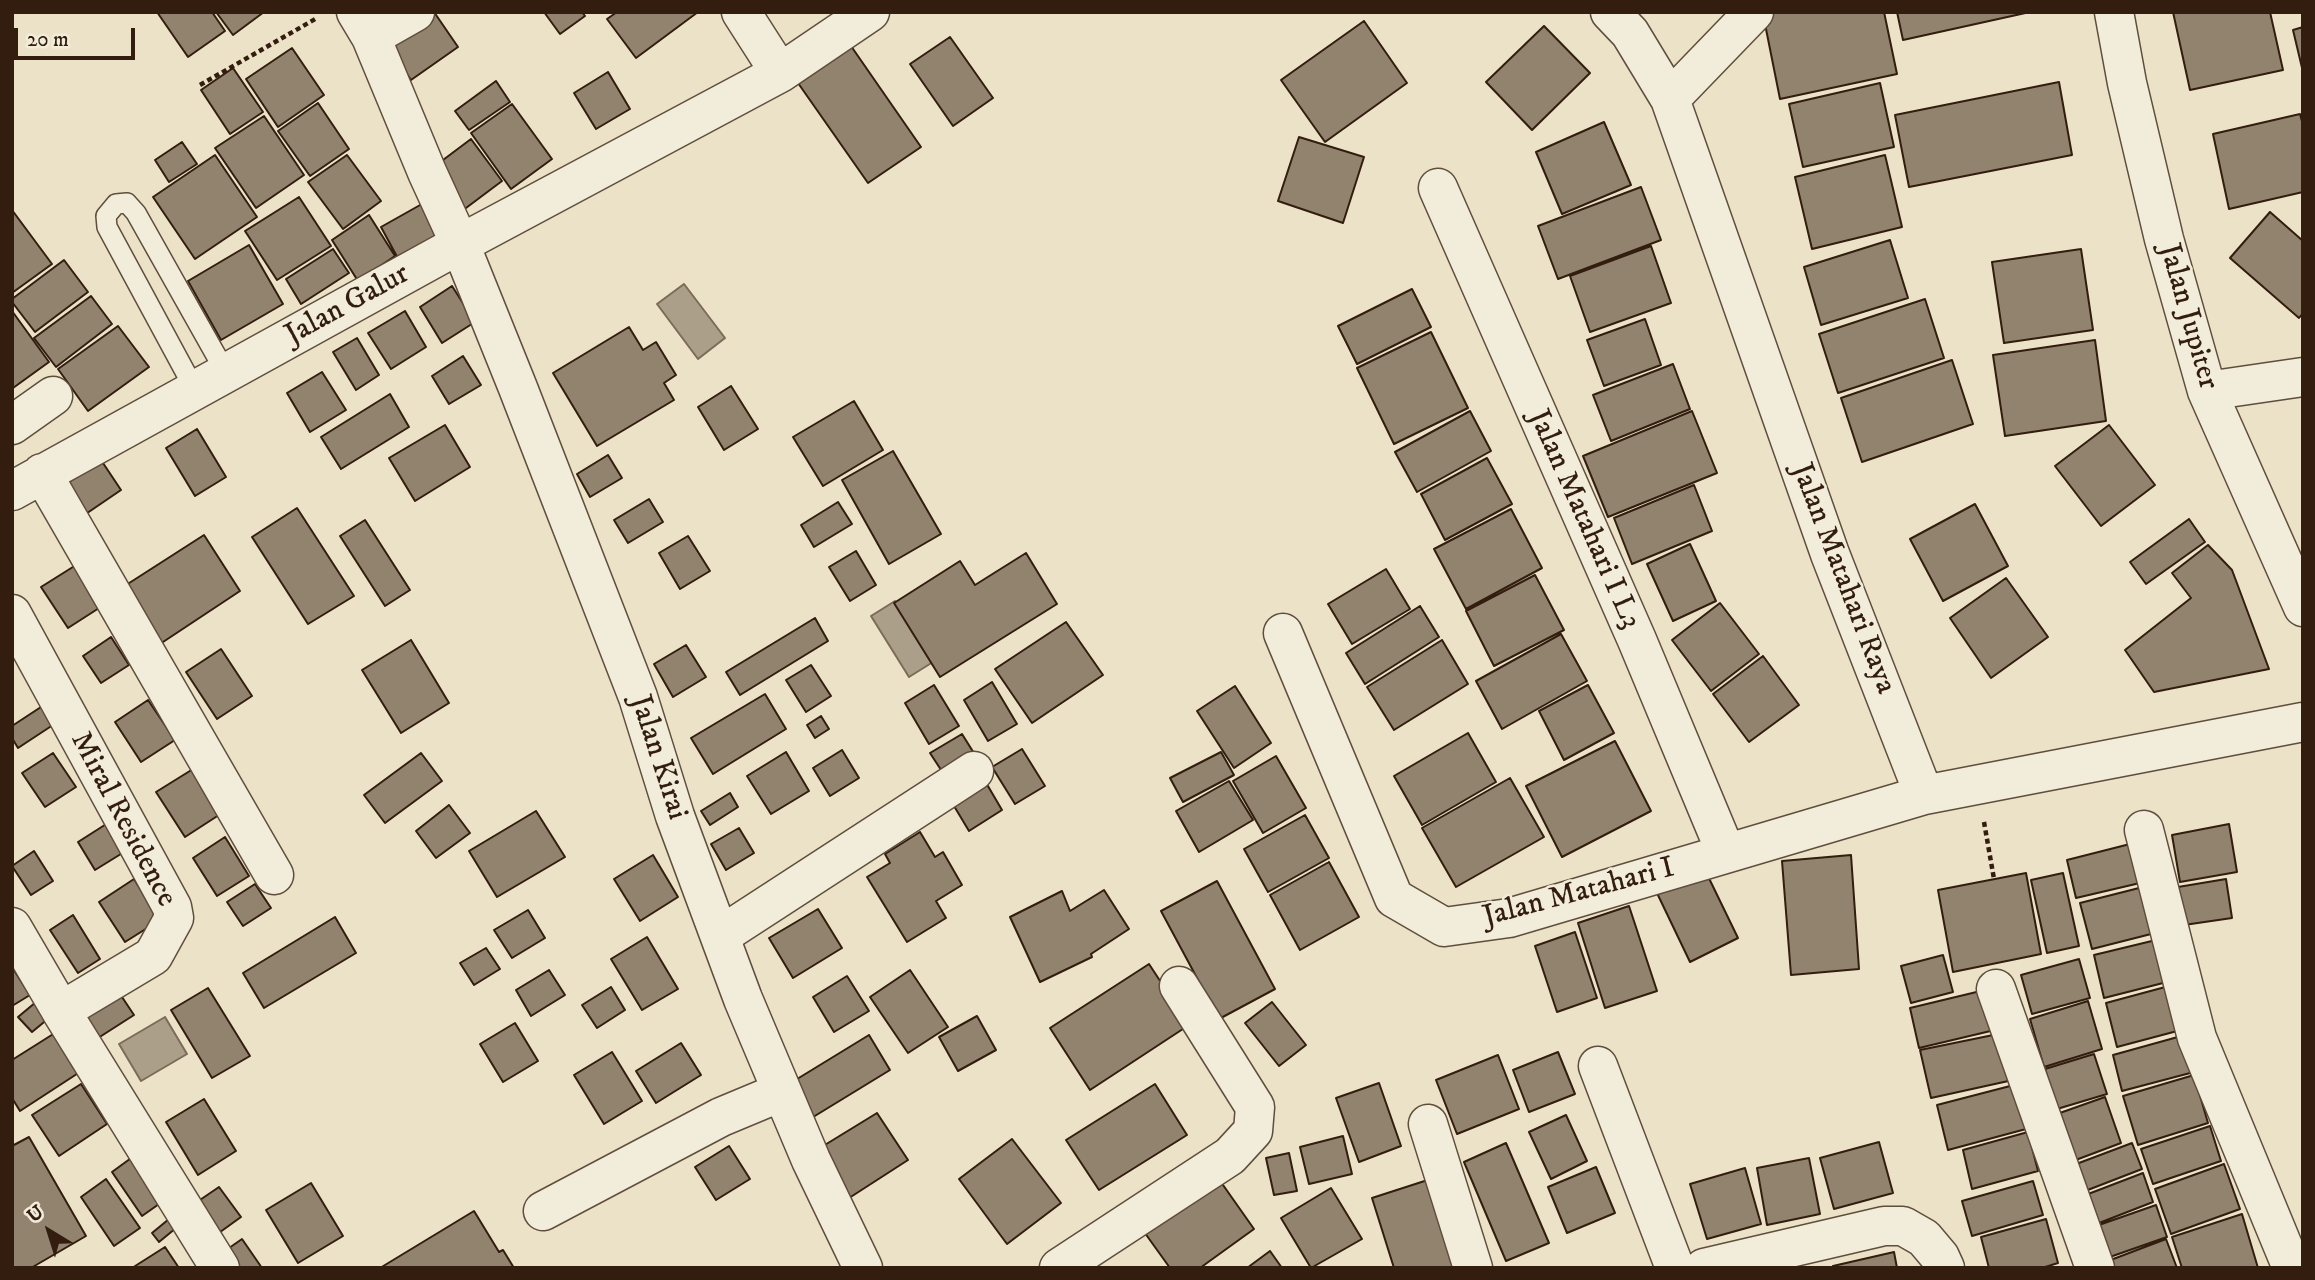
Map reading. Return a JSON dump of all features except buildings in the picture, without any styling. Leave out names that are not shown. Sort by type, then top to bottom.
[{"type":"street","points":[[415,12],[363,25],[460,244]]},
{"type":"street","points":[[741,12],[780,73]]},
{"type":"street","name":"Jalan Galur","points":[[27,482],[460,244],[780,73],[870,12]]},
{"type":"street","points":[[1670,99],[1754,12]]},
{"type":"street","name":"Jalan Jupiter","points":[[2114,12],[2127,83],[2164,239],[2207,391],[2303,607]]},
{"type":"street","name":"Jalan Matahari Raya","points":[[1629,19],[1670,99],[1830,554],[1924,794]]},
{"type":"street","name":"Jalan Matahari I L3","points":[[1437,188],[1637,640],[1726,853]]},
{"type":"street","name":"Jalan Kirai","points":[[460,244],[638,697],[675,816],[781,1092],[863,1268]]},
{"type":"street","points":[[2207,391],[2303,377]]},
{"type":"street","points":[[12,425],[53,396]]},
{"type":"street","points":[[27,482],[274,875]]},
{"type":"street","name":"Miral Residence","points":[[12,614],[172,907],[174,918],[153,956],[61,1011]]},
{"type":"street","name":"Jalan Matahari I","points":[[1283,633],[1394,898],[1444,927],[1509,918],[1924,794]]},
{"type":"street","points":[[1924,794],[2303,722]]},
{"type":"street","points":[[720,936],[974,771]]},
{"type":"street","points":[[2144,830],[2197,1038],[2292,1268]]},
{"type":"street","points":[[12,927],[220,1268]]},
{"type":"street","points":[[1059,1268],[1230,1156],[1253,1131],[1255,1107],[1179,986]]},
{"type":"street","points":[[1996,989],[2095,1268]]},
{"type":"street","points":[[1598,1066],[1675,1268]]},
{"type":"street","points":[[543,1211],[721,1117],[781,1092]]},
{"type":"street","points":[[1429,1124],[1473,1268]]},
{"type":"street","points":[[1704,1268],[1884,1226],[1903,1226],[1924,1238],[1940,1257],[1945,1268]]},
{"type":"lane","points":[[127,203],[136,213],[211,382],[107,227],[106,216],[116,204],[127,203]]},
{"type":"path","points":[[200,85],[327,12]]},
{"type":"path","points":[[1977,783],[1994,879]]},
{"type":"shaded area","points":[[684,284],[725,338],[698,359],[657,304]]},
{"type":"shaded area","points":[[895,601],[933,662],[909,677],[871,616]]},
{"type":"shaded area","points":[[165,1017],[187,1054],[141,1081],[119,1044]]}]
